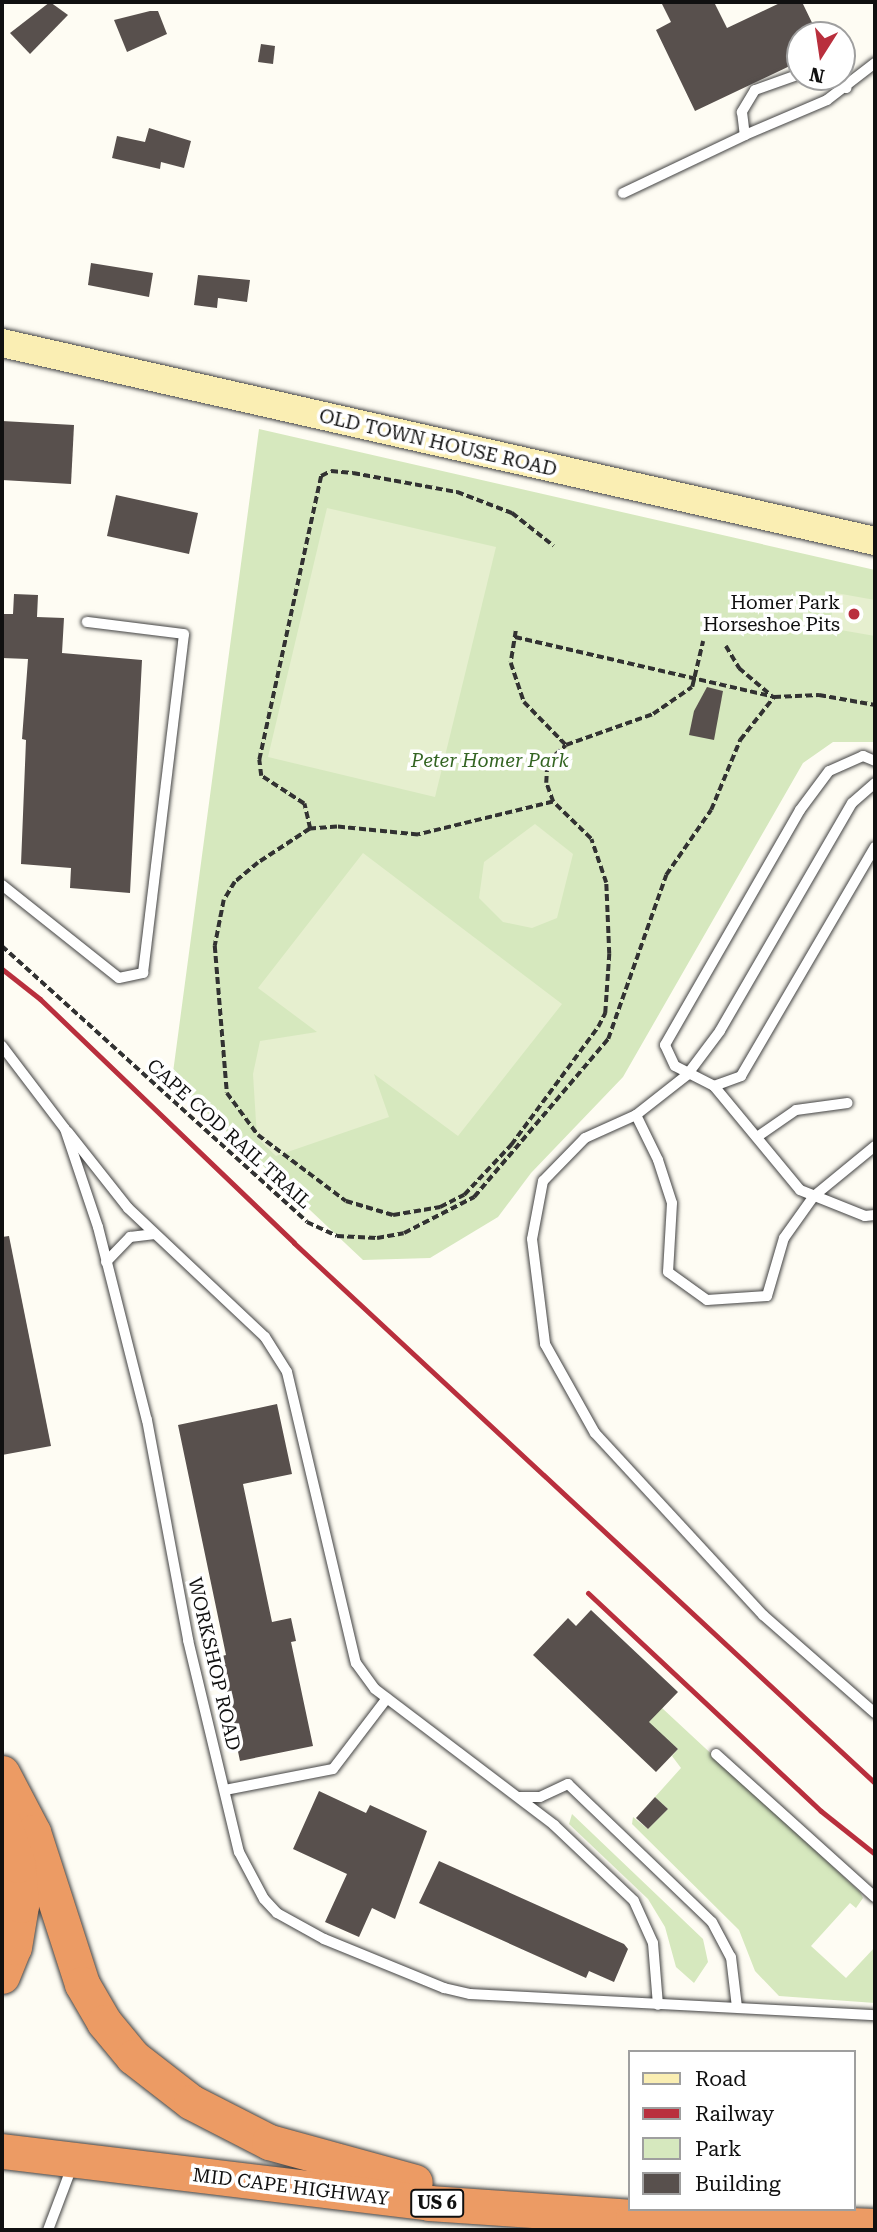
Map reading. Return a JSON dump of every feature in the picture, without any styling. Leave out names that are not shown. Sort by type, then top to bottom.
[{"type":"highway","points":[[2,1773],[33,1832],[82,1984],[117,2040],[150,2073],[214,2116],[269,2141],[350,2167],[530,2210]]},
{"type":"highway","points":[[2,1819],[18,1865],[20,1895],[14,1947],[2,1976]]},
{"type":"highway","name":"MID CAPE HIGHWAY","points":[[2,2151],[326,2192],[530,2210],[875,2226]]},
{"type":"main road","name":"OLD TOWN HOUSE ROAD","points":[[2,344],[875,541]]},
{"type":"lane","points":[[856,80],[875,63]]},
{"type":"lane","points":[[745,135],[742,112],[755,90],[786,79]]},
{"type":"lane","points":[[623,193],[840,91]]},
{"type":"lane","points":[[2,885],[119,978],[143,974],[184,634],[87,622]]},
{"type":"lane","points":[[875,761],[863,756],[829,771],[800,810],[665,1045],[674,1066],[714,1086],[800,1190],[865,1216],[875,1214]]},
{"type":"lane","points":[[875,783],[852,803],[720,1031],[687,1074],[636,1115],[585,1138],[543,1181],[532,1239],[545,1344],[595,1433],[763,1615],[875,1713]]},
{"type":"lane","points":[[714,1086],[741,1076],[875,847]]},
{"type":"lane","name":"WORKSHOP ROAD","points":[[2,1046],[65,1129],[106,1262],[147,1420],[188,1640],[243,1863],[255,1889],[277,1913],[324,1939],[444,1988],[470,1994],[875,2015]]},
{"type":"lane","points":[[757,1137],[796,1110],[848,1103]]},
{"type":"lane","points":[[636,1115],[658,1160],[672,1203],[668,1272],[706,1300],[767,1296],[784,1238],[814,1196],[875,1146]]},
{"type":"lane","points":[[65,1129],[111,1190],[265,1337],[287,1371],[356,1663],[387,1699],[518,1797],[634,1901],[653,1943],[658,2005]]},
{"type":"lane","points":[[106,1262],[130,1237],[155,1234]]},
{"type":"lane","points":[[225,1790],[333,1769],[387,1699]]},
{"type":"lane","points":[[716,1754],[875,1898]]},
{"type":"lane","points":[[518,1797],[540,1797],[568,1784],[712,1922],[731,1957],[737,2007]]},
{"type":"lane","points":[[48,2230],[74,2161]]},
{"type":"path","points":[[310,830],[304,804],[261,776],[259,760],[321,476],[331,471],[353,472],[457,492],[512,513],[554,546]]},
{"type":"path","points":[[516,631],[511,663],[524,702],[566,745]]},
{"type":"path","points":[[515,637],[774,697],[819,695],[875,705]]},
{"type":"path","points":[[553,802],[418,835],[337,827],[310,830],[283,843],[236,882],[220,910],[215,946],[227,1093],[258,1135],[346,1201],[371,1211],[414,1214],[464,1195],[561,1081],[605,1013],[609,954],[606,883],[591,839],[553,802],[546,783],[547,762],[566,745],[653,714],[692,687],[703,641]]},
{"type":"path","points":[[726,646],[739,668],[774,697]]},
{"type":"path","name":"CAPE COD RAIL TRAIL","points":[[2,946],[286,1207],[337,1236],[377,1238],[404,1233],[474,1197],[608,1039],[666,875],[711,810],[740,740],[774,697]]},
{"type":"green space","name":"Peter Homer Park","points":[[259,429],[875,570],[875,742],[833,742],[803,763],[623,1077],[531,1173],[498,1217],[430,1258],[363,1260],[172,1080]]},
{"type":"green space","points":[[327,508],[496,547],[435,797],[268,757]]},
{"type":"green space","name":"Homer Park Horseshoe Pits","points":[[836,593],[875,600],[875,636],[829,628]]},
{"type":"green space","points":[[535,824],[573,854],[557,918],[532,928],[503,922],[479,898],[484,862]]},
{"type":"green space","points":[[363,853],[562,1004],[458,1136],[374,1074],[389,1117],[276,1156],[257,1138],[253,1074],[260,1041],[317,1032],[258,988]]},
{"type":"green space","points":[[662,1708],[860,1892],[863,1898],[856,1908],[850,1903],[811,1946],[846,1978],[875,1947],[875,2003],[779,1996],[755,1971],[739,1930],[632,1824],[633,1817],[648,1829],[668,1809],[655,1797],[681,1768],[672,1756],[678,1749],[648,1723]]},
{"type":"green space","points":[[572,1814],[703,1939],[708,1962],[694,1983],[676,1967],[665,1927],[648,1899],[569,1824]]},
{"type":"building","points":[[50,2],[68,15],[30,54],[10,33]]},
{"type":"building","points":[[661,2],[714,2],[727,28],[782,2],[802,2],[811,21],[786,21],[786,68],[695,111],[656,30],[671,22]]},
{"type":"building","points":[[158,11],[167,34],[127,52],[114,20]]},
{"type":"building","points":[[261,44],[275,46],[273,64],[258,62]]},
{"type":"building","points":[[149,128],[191,141],[184,168],[161,162],[160,169],[112,158],[117,136],[145,142]]},
{"type":"building","points":[[91,263],[153,273],[149,297],[88,285]]},
{"type":"building","points":[[198,275],[250,280],[247,302],[218,298],[217,308],[194,305]]},
{"type":"building","points":[[2,421],[74,425],[71,484],[2,480]]},
{"type":"building","points":[[116,495],[198,513],[189,554],[107,536]]},
{"type":"building","points":[[14,594],[38,595],[37,617],[64,618],[62,653],[142,660],[130,893],[70,888],[71,868],[21,864],[26,740],[22,739],[28,659],[2,658],[2,614],[13,614]]},
{"type":"building","points":[[707,687],[723,691],[714,740],[689,735],[694,711]]},
{"type":"building","points":[[9,1236],[51,1446],[2,1455],[2,1237]]},
{"type":"building","points":[[277,1404],[292,1474],[243,1484],[272,1622],[291,1618],[296,1641],[291,1642],[313,1746],[240,1761],[218,1657],[226,1655],[178,1425]]},
{"type":"building","points":[[591,1610],[678,1692],[649,1722],[678,1749],[656,1772],[533,1655],[568,1618],[576,1626]]},
{"type":"building","points":[[319,1791],[366,1813],[370,1805],[427,1831],[395,1919],[372,1908],[359,1937],[325,1922],[347,1874],[293,1849]]},
{"type":"building","points":[[655,1797],[668,1809],[648,1829],[636,1818]]},
{"type":"building","points":[[439,1861],[624,1944],[628,1949],[614,1982],[589,1971],[586,1978],[419,1903]]},
{"type":"railway","points":[[2,969],[40,999],[294,1243],[875,1783]]},
{"type":"railway","points":[[588,1593],[821,1811],[875,1854]]},
{"type":"place","name":"Homer Park Horseshoe Pits","points":[[854,614]]}]
